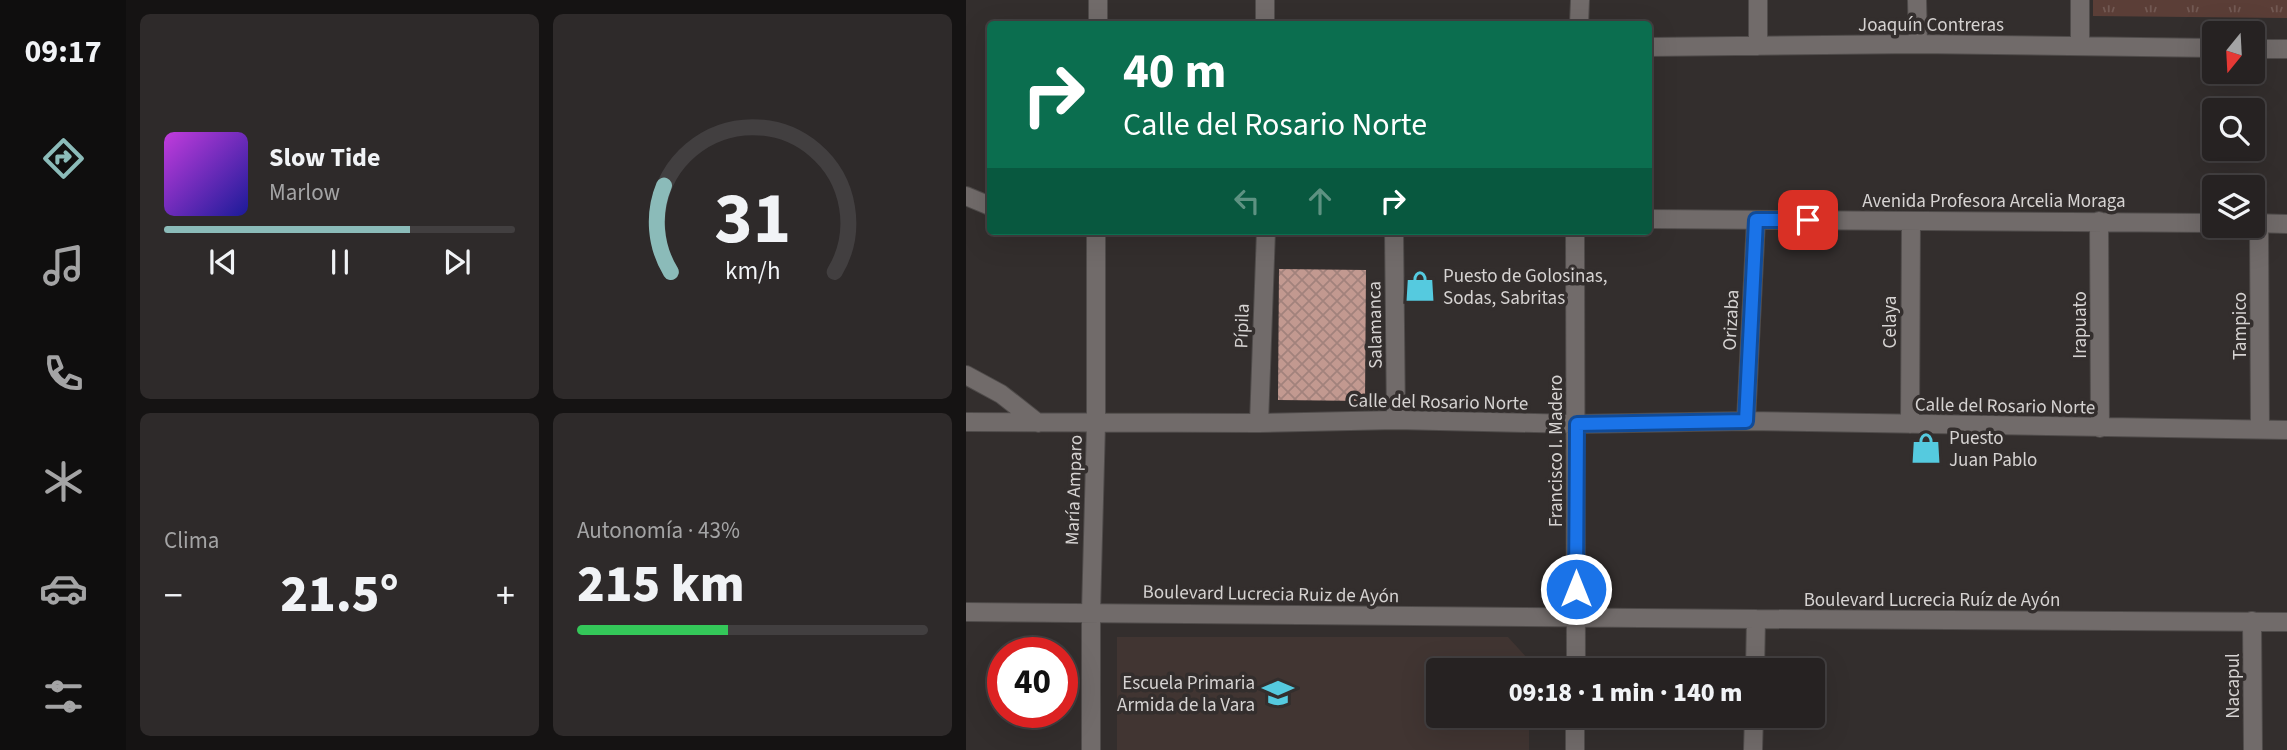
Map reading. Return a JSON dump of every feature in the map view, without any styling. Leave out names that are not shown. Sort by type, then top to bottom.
[{"type":"street","points":[[1098,0],[1098,21]]},
{"type":"street","points":[[1265,0],[1265,21]]},
{"type":"street","points":[[1580,0],[1580,21]]},
{"type":"street","points":[[1758,0],[1758,46]]},
{"type":"street","points":[[1917,0],[1918,44]]},
{"type":"street","points":[[2080,0],[2080,46]]},
{"type":"street","name":"Joaquín Contreras","points":[[1652,47],[1918,44],[2202,48]]},
{"type":"street","points":[[2265,48],[2287,49]]},
{"type":"street","points":[[966,196],[987,205]]},
{"type":"street","name":"Avenida Profesora Arcelia Moraga","points":[[1652,219],[2202,223]]},
{"type":"street","name":"Orizaba","points":[[1746,421],[1756,220]]},
{"type":"street","name":"Celaya","points":[[1910,424],[1911,221]]},
{"type":"street","name":"Irapuato","points":[[2099,221],[2101,428]]},
{"type":"street","points":[[2265,223],[2287,224]]},
{"type":"street","name":"María Amparo","points":[[1091,750],[1096,235]]},
{"type":"street","name":"Pípila","points":[[1259,423],[1266,235]]},
{"type":"street","name":"Salamanca","points":[[1394,235],[1396,419]]},
{"type":"street","name":"Francisco I. Madero","points":[[1575,235],[1576,658]]},
{"type":"street","name":"Tampico","points":[[2256,238],[2260,429]]},
{"type":"street","points":[[966,375],[1001,394],[1038,423]]},
{"type":"street","name":"Calle del Rosario Norte","points":[[966,422],[1259,423],[1396,419],[1577,424],[1746,421],[2287,430]]},
{"type":"street","name":"Boulevard Lucrecia Ruiz de Ayón","points":[[966,612],[1576,617]]},
{"type":"street","name":"Boulevard Lucrecia Ruíz de Ayón","points":[[1576,617],[2287,622]]},
{"type":"street","points":[[1755,658],[1756,620]]},
{"type":"street","name":"Nacapul","points":[[2252,621],[2253,750]]},
{"type":"street","points":[[1575,728],[1575,750]]},
{"type":"street","points":[[1754,728],[1754,750]]},
{"type":"shaded area","name":"Escuela Primaria Armida de la Vara","points":[[1117,637],[1508,637],[1527,658],[1426,658],[1426,728],[1529,728],[1529,750],[1117,750]]},
{"type":"green space","points":[[2093,0],[2287,0],[2287,18],[2093,16]]},
{"type":"building","points":[[1279,269],[1366,270],[1365,401],[1278,400]]},
{"type":"place","name":"Puesto de Golosinas, Sodas, Sabritas","points":[[1420,286]]},
{"type":"place","name":"Puesto Juan Pablo","points":[[1926,448]]},
{"type":"place","name":"Escuela Primaria Armida de la Vara","points":[[1278,693]]},
{"type":"route","points":[[1576,589],[1577,424],[1746,421],[1756,220],[1808,220]]}]
